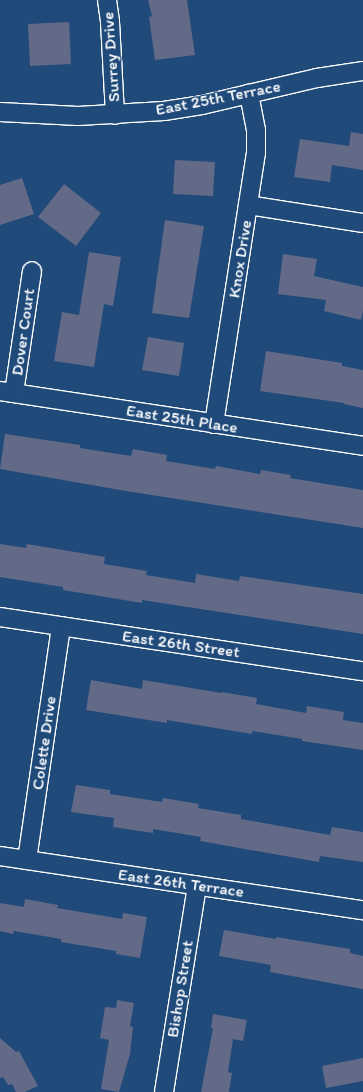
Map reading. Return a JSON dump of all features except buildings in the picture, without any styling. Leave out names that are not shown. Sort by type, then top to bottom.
[{"type":"street","name":"Surrey Drive","points":[[107,0],[110,22],[115,114]]},
{"type":"street","name":"East 25th Terrace","points":[[0,112],[78,116],[164,111],[202,105],[317,78],[363,71]]},
{"type":"street","name":"Knox Drive","points":[[214,424],[256,153],[256,130],[249,94]]},
{"type":"street","points":[[248,205],[363,223]]},
{"type":"street","name":"Dover Court","points":[[7,392],[32,271]]},
{"type":"street","name":"East 25th Place","points":[[7,392],[363,446]]},
{"type":"street","name":"East 26th Street","points":[[0,617],[363,671]]},
{"type":"street","name":"Colette Drive","points":[[27,860],[62,626]]},
{"type":"street","name":"East 26th Terrace","points":[[0,856],[363,910]]},
{"type":"street","name":"Bishop Street","points":[[164,1092],[197,886]]}]
